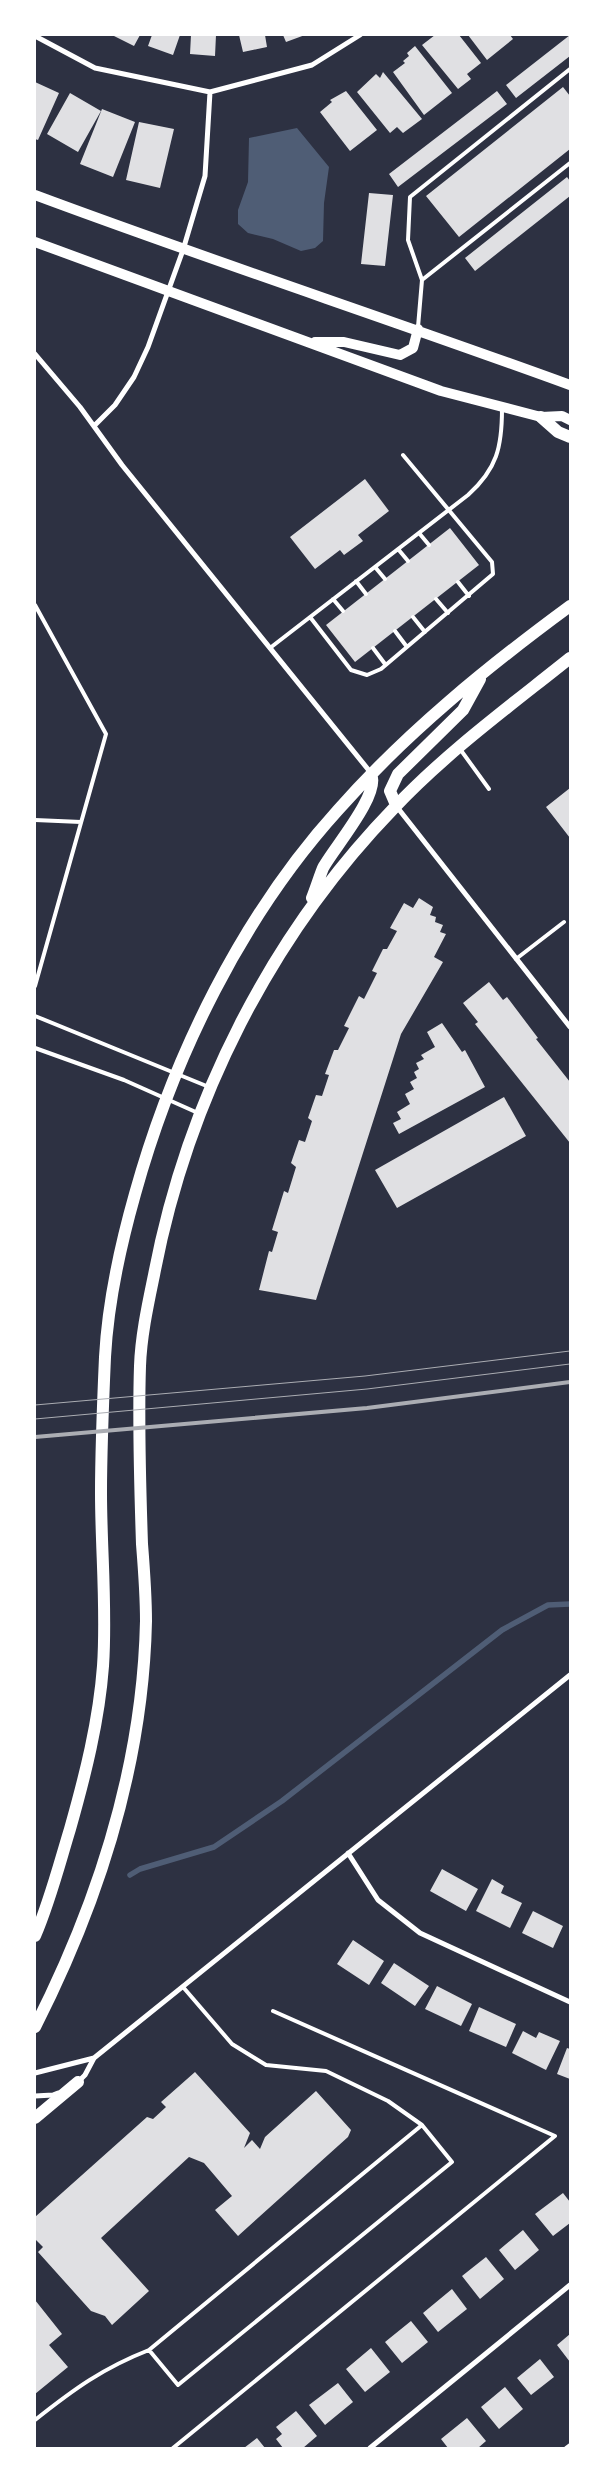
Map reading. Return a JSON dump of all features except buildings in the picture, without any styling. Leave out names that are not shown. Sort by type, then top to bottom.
[{"type":"main road","points":[[35,194],[183,250],[418,329],[570,385]]},
{"type":"main road","points":[[35,242],[441,391],[541,417],[562,416],[570,420]]},
{"type":"main road","points":[[307,342],[344,342],[400,356],[413,348],[418,329]]},
{"type":"main road","points":[[541,417],[558,432],[570,437]]},
{"type":"main road","points":[[35,1936],[46,1910],[82,1788],[97,1712],[103,1665],[101,1490],[108,1322],[124,1233],[148,1146],[165,1099],[211,997],[267,904],[301,854],[371,774],[487,668],[570,606]]},
{"type":"main road","points":[[35,2027],[73,1946],[93,1894],[121,1801],[136,1718],[146,1620],[140,1484],[140,1362],[160,1243],[184,1157],[200,1114],[233,1036],[307,911],[366,838],[396,805],[458,747],[570,658]]},
{"type":"main road","points":[[396,805],[390,791],[398,774],[463,710],[487,668]]},
{"type":"main road","points":[[307,911],[324,868],[368,798],[373,778],[371,774]]},
{"type":"main road","points":[[35,2118],[78,2082]]},
{"type":"street","points":[[35,36],[95,68],[210,92],[312,65],[360,35]]},
{"type":"street","points":[[95,425],[115,405],[134,377],[183,250],[205,176],[210,92]]},
{"type":"street","points":[[35,354],[95,425],[122,465],[371,774]]},
{"type":"street","points":[[396,805],[570,1027]]},
{"type":"street","points":[[35,2096],[53,2096],[78,2082],[85,2075],[94,2058],[570,1675]]},
{"type":"street","points":[[348,1853],[378,1900],[420,1933],[570,2002]]},
{"type":"street","points":[[35,2073],[94,2058]]},
{"type":"street","points":[[370,2448],[570,2285]]},
{"type":"lane","points":[[418,329],[422,280],[408,240],[410,197],[570,69]]},
{"type":"lane","points":[[422,280],[570,163]]},
{"type":"lane","points":[[270,648],[450,510],[485,480],[493,466],[502,434],[502,406]]},
{"type":"lane","points":[[310,617],[351,670],[367,675],[407,647],[489,580],[494,567],[403,454]]},
{"type":"lane","points":[[420,533],[429,545]]},
{"type":"lane","points":[[398,549],[408,562]]},
{"type":"lane","points":[[375,567],[385,579]]},
{"type":"lane","points":[[356,581],[366,594]]},
{"type":"lane","points":[[458,582],[469,596]]},
{"type":"lane","points":[[333,599],[343,611]]},
{"type":"lane","points":[[436,599],[448,613]]},
{"type":"lane","points":[[35,605],[106,734],[35,986]]},
{"type":"lane","points":[[413,617],[425,632]]},
{"type":"lane","points":[[395,631],[407,647]]},
{"type":"lane","points":[[373,648],[385,664]]},
{"type":"lane","points":[[458,747],[489,789]]},
{"type":"lane","points":[[35,820],[81,822]]},
{"type":"lane","points":[[516,959],[564,922]]},
{"type":"lane","points":[[35,1016],[212,1088]]},
{"type":"lane","points":[[35,1048],[124,1080],[200,1114]]},
{"type":"lane","points":[[149,2350],[178,2385],[452,2162],[422,2125],[388,2101],[326,2071],[266,2065],[232,2044],[183,1987]]},
{"type":"lane","points":[[173,2448],[555,2136],[273,2012]]},
{"type":"lane","points":[[35,2420],[76,2387],[116,2364],[149,2350],[422,2125]]},
{"type":"lane","points":[[566,2448],[570,2445]]},
{"type":"water","points":[[297,128],[329,167],[324,203],[323,241],[315,248],[301,251],[273,239],[248,233],[238,224],[238,210],[248,182],[249,138]]},
{"type":"waterway","points":[[130,1875],[140,1869],[214,1847],[282,1801],[502,1630],[548,1605],[570,1604]]},
{"type":"tram line","points":[[35,1405],[365,1376],[570,1351]]},
{"type":"tram line","points":[[35,1419],[367,1389],[570,1364]]},
{"type":"railway","points":[[35,1437],[367,1408],[570,1382]]}]
